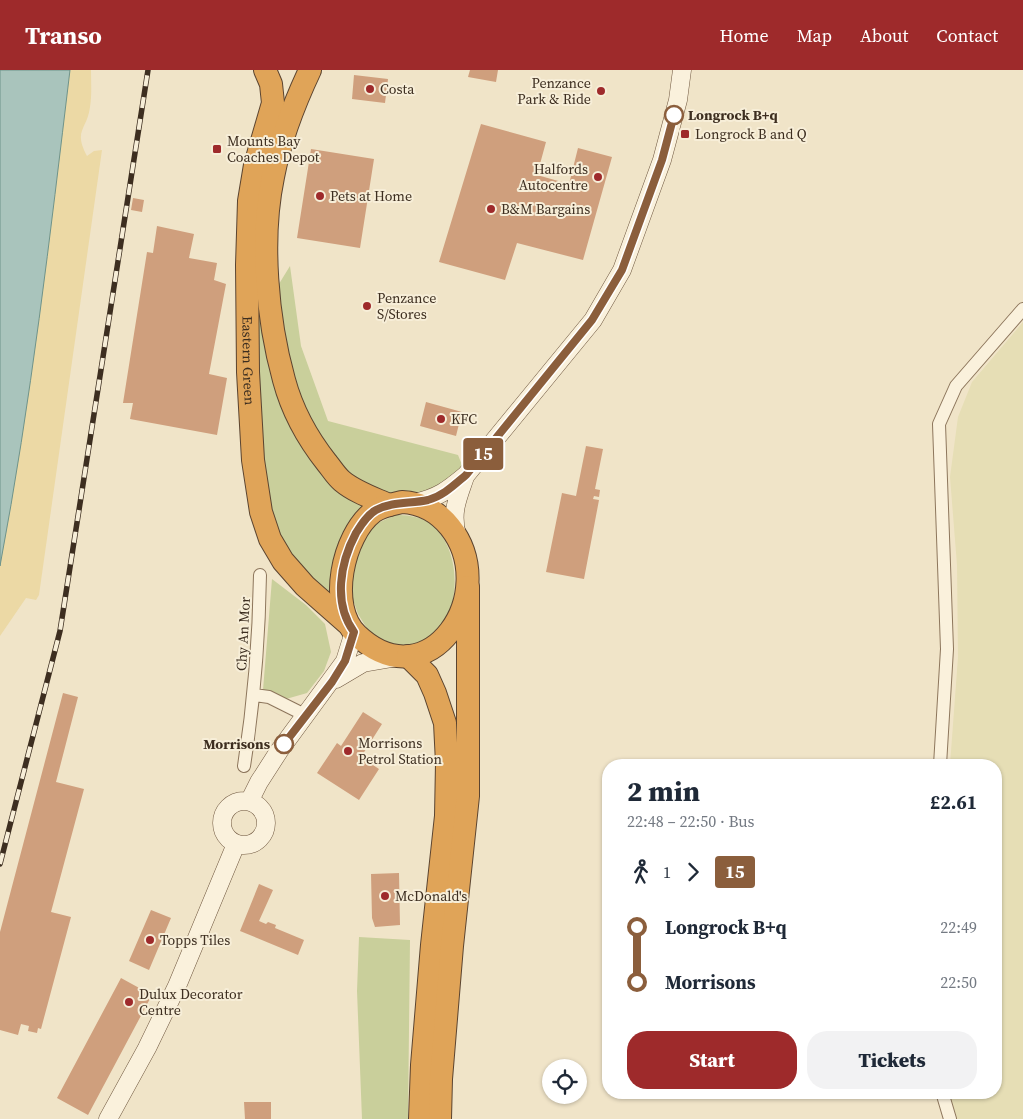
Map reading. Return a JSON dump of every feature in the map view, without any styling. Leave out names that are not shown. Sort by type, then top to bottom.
[{"type":"highway","points":[[267,70],[277,76],[286,78],[301,76],[310,70]]},
{"type":"highway","name":"Eastern Green","points":[[267,70],[271,84],[272,103],[255,164],[250,201],[246,265],[248,372],[253,460],[261,512],[270,539],[283,561],[304,586],[350,627]]},
{"type":"highway","name":"Eastern Green","points":[[310,70],[281,143],[272,177],[268,210],[266,262],[273,328],[284,381],[301,423],[321,455],[341,481],[362,494],[389,505]]},
{"type":"highway","points":[[440,1119],[441,1079],[452,946],[468,796],[468,587],[468,564],[457,536],[447,523],[434,512],[414,503],[402,502],[374,511],[362,523],[350,545],[342,572],[342,598],[350,627],[366,644],[381,652],[404,657],[417,656],[424,653],[446,636],[459,618],[468,587]]},
{"type":"highway","points":[[404,657],[427,675],[435,693],[444,723],[447,763],[446,816],[432,945],[422,1065],[420,1119]]},
{"type":"street","points":[[414,503],[430,500],[445,492],[466,475],[592,320],[622,270],[662,160],[678,100],[682,70]]},
{"type":"street","points":[[940,759],[947,649],[939,424],[956,386],[1023,309]]},
{"type":"street","points":[[457,536],[454,522],[454,506],[466,475]]},
{"type":"street","name":"Chy An Mor","points":[[244,766],[254,695],[260,627],[260,574]]},
{"type":"street","points":[[250,800],[268,766],[332,682],[345,661],[350,627]]},
{"type":"street","points":[[332,682],[363,663],[404,657]]},
{"type":"street","points":[[254,695],[269,697],[305,715]]},
{"type":"street","points":[[239,800],[250,800],[263,809],[267,824],[265,832],[256,842],[249,845],[236,844],[225,834],[222,828],[223,814],[229,805],[239,800]]},
{"type":"street","points":[[108,1119],[147,1048],[177,986],[236,844]]},
{"type":"street","points":[[944,1099],[950,1119]]},
{"type":"shaded area","points":[[1023,322],[1023,1119],[957,1119],[951,1099],[1002,1099],[1002,759],[950,759],[958,657],[957,565],[950,477],[958,417],[972,382]]},
{"type":"green space","points":[[290,266],[301,346],[328,421],[458,455],[466,475],[445,492],[374,511],[342,598],[305,586],[261,512],[258,318]]},
{"type":"green space","points":[[396,515],[419,518],[438,531],[446,543],[452,559],[454,575],[454,592],[451,608],[444,622],[432,636],[403,648],[376,638],[358,614],[352,597],[353,564],[362,543],[375,524]]},
{"type":"green space","points":[[272,579],[306,605],[325,624],[331,652],[324,671],[307,693],[286,699],[263,690]]},
{"type":"green space","points":[[359,937],[410,940],[408,1119],[362,1119],[357,991]]},
{"type":"sand","points":[[0,70],[91,70],[90,107],[82,130],[81,141],[87,156],[94,151],[102,150],[39,595],[36,600],[26,598],[0,636]]},
{"type":"water","points":[[0,70],[70,70],[30,381],[0,566]]},
{"type":"building","points":[[470,70],[498,70],[496,82],[468,77]]},
{"type":"building","name":"Costa","points":[[354,75],[388,79],[385,103],[352,99]]},
{"type":"building","name":"B&M Bargains","points":[[481,124],[546,142],[537,175],[569,184],[578,148],[612,157],[583,260],[517,243],[505,280],[439,262]]},
{"type":"building","points":[[311,149],[374,159],[360,248],[297,238]]},
{"type":"building","points":[[133,198],[144,200],[142,212],[131,210]]},
{"type":"building","points":[[157,226],[194,234],[189,258],[217,263],[214,280],[226,284],[209,374],[227,378],[217,435],[130,419],[133,403],[123,403],[147,252],[153,253]]},
{"type":"building","name":"KFC","points":[[426,402],[462,412],[456,436],[420,426]]},
{"type":"building","points":[[586,446],[603,449],[595,489],[600,490],[599,497],[594,496],[593,499],[599,500],[584,579],[546,572],[562,493],[576,496]]},
{"type":"building","points":[[63,693],[78,697],[56,782],[84,789],[51,912],[71,917],[41,1029],[38,1028],[37,1033],[28,1031],[29,1026],[21,1024],[18,1035],[0,1030],[0,932]]},
{"type":"building","name":"Morrisons Petrol Station","points":[[363,712],[382,724],[361,757],[379,769],[359,800],[317,773],[337,743],[341,746]]},
{"type":"building","name":"McDonald's","points":[[399,873],[400,925],[375,927],[372,918],[371,874]]},
{"type":"building","points":[[259,884],[273,890],[259,921],[276,925],[275,928],[304,940],[298,955],[240,931]]},
{"type":"building","name":"Topps Tiles","points":[[151,910],[171,918],[149,970],[129,961]]},
{"type":"building","points":[[121,978],[152,995],[88,1115],[57,1098]]},
{"type":"building","points":[[244,1102],[271,1102],[271,1119],[245,1119]]},
{"type":"railway","points":[[0,864],[60,631],[148,70]]},
{"type":"bus line","name":"15","points":[[284,744],[332,682],[345,661],[354,632],[347,623],[343,608],[342,572],[350,545],[362,523],[374,511],[389,505],[430,500],[445,492],[466,475],[592,320],[622,270],[662,160],[674,115]]},
{"type":"place","name":"Costa","points":[[370,89]]},
{"type":"place","name":"Penzance Park & Ride","points":[[601,91]]},
{"type":"place","name":"Longrock B+q","points":[[674,115]]},
{"type":"place","name":"Longrock B and Q","points":[[685,134]]},
{"type":"place","name":"Mounts Bay Coaches Depot","points":[[217,149]]},
{"type":"place","name":"Halfords Autocentre","points":[[598,177]]},
{"type":"place","name":"Pets at Home","points":[[320,196]]},
{"type":"place","name":"B&M Bargains","points":[[491,209]]},
{"type":"place","name":"Penzance S/Stores","points":[[367,306]]},
{"type":"place","name":"KFC","points":[[441,419]]},
{"type":"place","name":"Morrisons","points":[[284,744]]},
{"type":"place","name":"Morrisons Petrol Station","points":[[348,751]]},
{"type":"place","name":"McDonald's","points":[[385,896]]},
{"type":"place","name":"Topps Tiles","points":[[150,940]]},
{"type":"place","name":"Dulux Decorator Centre","points":[[129,1002]]}]
